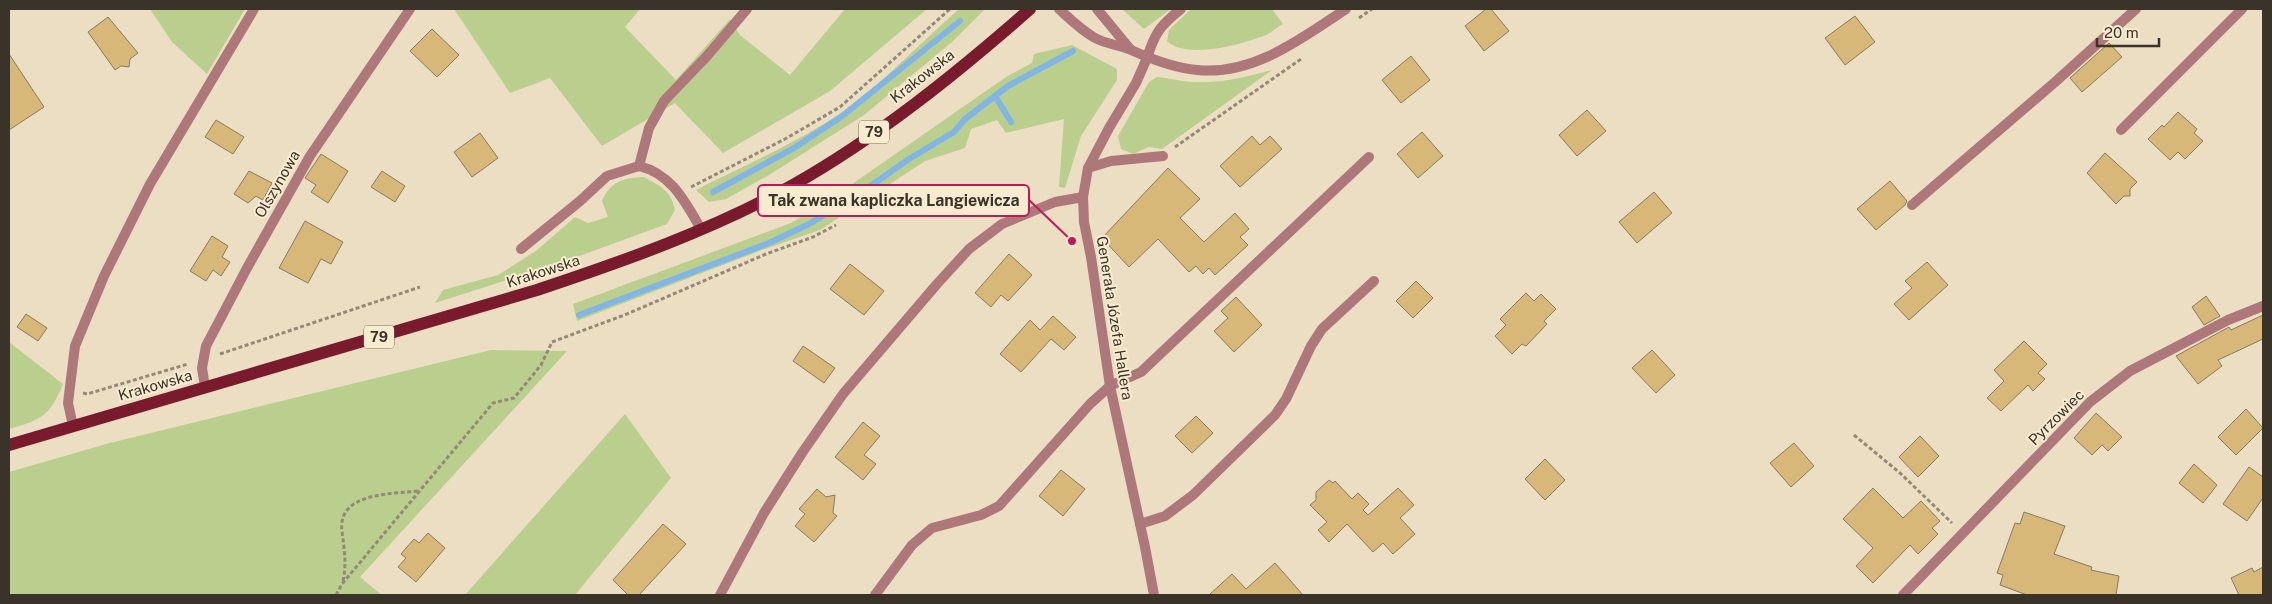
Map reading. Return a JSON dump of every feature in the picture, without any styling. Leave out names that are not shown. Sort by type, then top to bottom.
[{"type":"main road","name":"Krakowska","points":[[9,445],[537,290],[622,262],[701,229],[793,184],[848,150],[904,111],[1030,9]]},
{"type":"street","points":[[73,426],[68,403],[75,346],[104,276],[150,184],[254,9]]},
{"type":"street","name":"Olszynowa","points":[[205,387],[202,368],[206,346],[247,268],[310,156],[410,9]]},
{"type":"street","points":[[639,166],[649,128],[664,101],[707,56],[747,9]]},
{"type":"street","points":[[1059,9],[1096,39],[1130,50],[1147,58],[1197,70],[1233,68],[1265,59],[1346,9]]},
{"type":"street","points":[[1097,9],[1130,50]]},
{"type":"street","name":"Generała Józefa Hallera","points":[[1154,595],[1110,386],[1084,222],[1083,197],[1088,168],[1108,128],[1136,83],[1152,43],[1162,24],[1181,9]]},
{"type":"street","points":[[1912,205],[2054,83],[2136,9]]},
{"type":"street","points":[[2121,130],[2242,9]]},
{"type":"street","points":[[1088,168],[1111,161],[1163,156]]},
{"type":"street","points":[[874,595],[912,545],[932,528],[981,514],[999,506],[1090,404],[1110,386],[1141,372],[1369,157]]},
{"type":"street","points":[[521,249],[580,201],[607,176],[639,166],[652,169],[660,174],[679,193],[701,229]]},
{"type":"street","points":[[720,595],[764,513],[802,453],[844,394],[937,284],[969,249],[1002,224],[1055,202],[1083,197]]},
{"type":"street","points":[[1140,524],[1165,516],[1193,494],[1275,415],[1286,399],[1311,346],[1322,330],[1374,281]]},
{"type":"street","name":"Pyrzowiec","points":[[1904,595],[2090,402],[2130,371],[2228,320],[2263,306]]},
{"type":"path","points":[[679,193],[785,139],[840,107],[950,9]]},
{"type":"path","points":[[1356,20],[1372,9]]},
{"type":"path","points":[[1163,156],[1308,54]]},
{"type":"path","points":[[336,595],[342,584],[493,403],[514,398],[541,365],[552,342],[627,314],[766,254],[813,237],[836,225]]},
{"type":"path","points":[[69,388],[87,394],[204,359],[420,288]]},
{"type":"path","points":[[1854,434],[1900,473],[1962,533]]},
{"type":"path","points":[[342,584],[346,570],[341,521],[349,508],[362,499],[418,492]]},
{"type":"green space","points":[[150,9],[245,9],[207,74],[172,42]]},
{"type":"green space","points":[[454,9],[640,9],[625,27],[676,80],[730,19],[740,35],[790,75],[845,9],[927,9],[830,91],[723,153],[675,103],[602,146],[550,78],[510,93]]},
{"type":"green space","points":[[959,9],[985,9],[952,42],[864,115],[769,175],[726,199],[709,202],[696,190],[788,144],[841,113],[887,76]]},
{"type":"green space","points":[[1122,9],[1171,9],[1144,29]]},
{"type":"green space","points":[[1191,9],[1272,9],[1283,24],[1266,35],[1230,46],[1201,50],[1176,47],[1167,41],[1169,30]]},
{"type":"green space","points":[[1072,45],[1117,69],[1117,80],[1081,136],[1065,188],[1059,187],[1064,119],[1006,133],[997,120],[971,129],[965,148],[925,161],[820,230],[762,250],[577,321],[573,304],[791,223],[835,196],[1006,77],[1032,63],[1034,54]]},
{"type":"green space","points":[[1272,70],[1162,149],[1149,147],[1133,154],[1121,149],[1118,136],[1149,82],[1157,77],[1191,82],[1212,82]]},
{"type":"green space","points":[[644,177],[664,189],[671,198],[675,210],[667,224],[563,262],[435,303],[443,290],[498,275],[536,251],[575,217],[588,223],[608,217],[602,201],[609,189],[618,182],[630,178]]},
{"type":"green space","points":[[9,342],[63,384],[54,403],[43,415],[29,423],[9,429]]},
{"type":"green space","points":[[491,350],[567,351],[360,577],[382,595],[9,595],[9,472],[110,443]]},
{"type":"green space","points":[[625,414],[671,478],[575,595],[465,595]]},
{"type":"building","points":[[1486,9],[1491,9],[1509,31],[1484,51],[1465,26]]},
{"type":"building","points":[[1855,16],[1875,42],[1845,65],[1825,38]]},
{"type":"building","points":[[108,17],[138,53],[130,59],[129,67],[121,66],[115,70],[88,32]]},
{"type":"building","points":[[432,29],[459,55],[437,77],[410,51]]},
{"type":"building","points":[[2109,43],[2122,57],[2082,92],[2070,78]]},
{"type":"building","points":[[9,54],[44,107],[9,130]]},
{"type":"building","points":[[1411,56],[1430,80],[1401,103],[1382,80]]},
{"type":"building","points":[[1587,110],[1606,131],[1577,156],[1559,135]]},
{"type":"building","points":[[2178,112],[2197,129],[2194,133],[2203,141],[2185,159],[2178,152],[2170,160],[2148,139],[2162,125],[2164,127]]},
{"type":"building","points":[[216,120],[244,137],[233,154],[205,137]]},
{"type":"building","points":[[1422,132],[1443,156],[1418,178],[1397,154]]},
{"type":"building","points":[[480,133],[498,158],[472,177],[454,152]]},
{"type":"building","points":[[1252,136],[1260,145],[1270,136],[1282,149],[1240,187],[1220,166]]},
{"type":"building","points":[[2105,153],[2137,182],[2130,189],[2130,196],[2124,196],[2116,204],[2087,173]]},
{"type":"building","points":[[321,154],[348,171],[328,203],[311,192],[316,185],[305,178]]},
{"type":"building","points":[[1168,168],[1200,199],[1180,218],[1204,242],[1235,213],[1249,229],[1240,237],[1248,245],[1215,275],[1209,268],[1203,274],[1196,266],[1189,272],[1158,239],[1129,267],[1102,238]]},
{"type":"building","points":[[249,171],[272,183],[263,200],[256,196],[248,203],[234,194]]},
{"type":"building","points":[[382,171],[405,186],[395,202],[371,187]]},
{"type":"building","points":[[1890,181],[1907,201],[1905,205],[1876,230],[1857,209]]},
{"type":"building","points":[[1654,192],[1672,213],[1637,243],[1619,222]]},
{"type":"building","points":[[305,221],[343,242],[331,264],[321,259],[308,283],[279,268]]},
{"type":"building","points":[[212,236],[228,246],[222,257],[230,262],[221,276],[213,270],[206,281],[190,271]]},
{"type":"building","points":[[1009,254],[1032,275],[1008,301],[1001,295],[991,307],[975,293]]},
{"type":"building","points":[[1927,262],[1948,285],[1909,320],[1894,304],[1912,288],[1905,281]]},
{"type":"building","points":[[850,264],[884,291],[864,315],[830,289]]},
{"type":"building","points":[[1416,281],[1433,298],[1413,318],[1396,301]]},
{"type":"building","points":[[1526,293],[1534,301],[1541,294],[1556,309],[1544,321],[1547,324],[1526,346],[1522,344],[1512,354],[1495,336],[1506,325],[1500,319]]},
{"type":"building","points":[[2206,296],[2220,316],[2204,325],[2192,307]]},
{"type":"building","points":[[1236,297],[1262,325],[1234,352],[1214,331],[1228,318],[1221,311]]},
{"type":"building","points":[[26,314],[47,328],[38,341],[17,327]]},
{"type":"building","points":[[2263,315],[2263,339],[2218,360],[2222,366],[2198,384],[2176,356],[2229,327],[2231,330]]},
{"type":"building","points":[[1053,316],[1076,337],[1064,350],[1051,339],[1021,372],[1000,354],[1030,320],[1040,330]]},
{"type":"building","points":[[2024,341],[2047,364],[2038,373],[2045,379],[2033,391],[2028,385],[2001,411],[1987,398],[2004,381],[1994,370]]},
{"type":"building","points":[[803,346],[835,368],[824,383],[793,361]]},
{"type":"building","points":[[1652,350],[1675,375],[1656,393],[1632,368]]},
{"type":"building","points":[[2246,409],[2263,428],[2236,455],[2218,437]]},
{"type":"building","points":[[2096,413],[2122,437],[2108,451],[2102,445],[2092,455],[2074,438]]},
{"type":"building","points":[[1196,416],[1213,433],[1192,453],[1175,436]]},
{"type":"building","points":[[863,422],[880,436],[864,455],[876,464],[863,480],[835,457]]},
{"type":"building","points":[[1920,436],[1939,456],[1918,477],[1899,457]]},
{"type":"building","points":[[1794,443],[1814,466],[1791,487],[1770,463]]},
{"type":"building","points":[[1545,459],[1565,480],[1545,500],[1525,479]]},
{"type":"building","points":[[2194,464],[2217,485],[2203,503],[2179,483]]},
{"type":"building","points":[[2249,467],[2263,477],[2263,498],[2247,521],[2223,504]]},
{"type":"building","points":[[1061,470],[1085,489],[1063,516],[1039,496]]},
{"type":"building","points":[[1329,480],[1333,483],[1335,481],[1352,499],[1358,493],[1369,504],[1363,510],[1368,515],[1398,488],[1414,505],[1400,518],[1415,534],[1393,554],[1383,543],[1373,552],[1347,524],[1329,542],[1318,530],[1327,522],[1310,505],[1316,500],[1316,492]]},
{"type":"building","points":[[1873,488],[1903,518],[1921,501],[1940,521],[1932,528],[1938,534],[1918,554],[1910,545],[1873,583],[1856,566],[1873,548],[1843,519]]},
{"type":"building","points":[[817,489],[826,497],[835,495],[833,513],[837,516],[814,542],[795,526],[805,514],[799,509]]},
{"type":"building","points":[[2024,512],[2065,526],[2054,554],[2092,567],[2091,570],[2119,576],[2116,595],[2027,595],[2000,585],[2003,575],[1997,573],[2015,523],[2020,524]]},
{"type":"building","points":[[663,524],[686,544],[639,595],[628,595],[613,580]]},
{"type":"building","points":[[428,533],[445,548],[416,582],[398,567],[406,558],[401,554],[414,539],[419,543]]},
{"type":"building","points":[[1275,563],[1303,595],[1209,595],[1232,574],[1246,589]]},
{"type":"building","points":[[2263,567],[2263,595],[2239,595],[2231,578],[2252,568],[2254,572]]},
{"type":"waterway","points":[[713,192],[794,148],[841,117],[960,21]]},
{"type":"waterway","points":[[579,315],[769,243],[807,225],[849,201],[909,159],[954,132],[965,119],[1008,86],[1073,51]]},
{"type":"waterway","points":[[995,96],[1011,122]]},
{"type":"place","name":"Tak zwana kapliczka Langiewicza","points":[[1072,241]]}]
